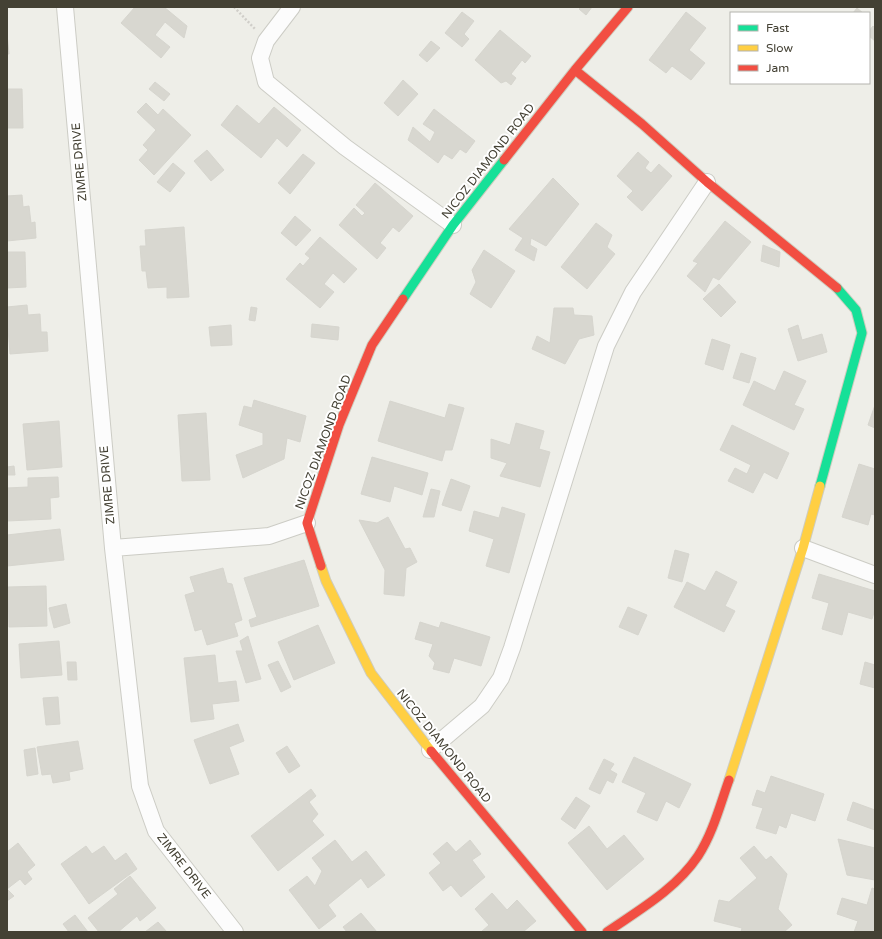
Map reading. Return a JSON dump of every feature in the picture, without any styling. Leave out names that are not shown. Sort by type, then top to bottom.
[{"type":"street","name":"ZIMRE DRIVE","points":[[65,7],[113,548],[140,786],[156,830],[235,932]]},
{"type":"street","points":[[292,7],[266,41],[260,58],[266,82],[345,147],[453,225]]},
{"type":"street","name":"NICOZ DIAMOND ROAD","points":[[582,932],[430,750],[371,673],[326,581],[308,523],[339,425],[372,345],[453,225],[575,70],[628,7]]},
{"type":"street","points":[[575,70],[642,124],[707,182],[840,291],[856,310],[862,333],[803,548],[722,800],[708,838],[693,862],[670,886],[607,932]]},
{"type":"street","points":[[430,750],[482,706],[501,678],[512,648],[606,346],[633,292],[707,182]]},
{"type":"street","points":[[113,548],[269,536],[308,523]]},
{"type":"street","points":[[803,548],[875,575]]},
{"type":"path","points":[[234,7],[266,41]]},
{"type":"building","points":[[135,7],[164,7],[187,26],[184,38],[165,22],[155,35],[170,47],[161,58],[121,23]]},
{"type":"building","points":[[581,7],[592,7],[586,15],[579,9]]},
{"type":"building","points":[[857,8],[862,12],[854,12]]},
{"type":"building","points":[[462,12],[474,21],[464,34],[469,39],[462,47],[445,33]]},
{"type":"building","points":[[686,12],[706,28],[689,50],[705,63],[691,80],[672,66],[666,73],[649,60]]},
{"type":"building","points":[[873,26],[875,28],[875,41],[870,37],[870,30]]},
{"type":"building","points":[[500,30],[531,56],[525,63],[522,60],[511,74],[516,78],[511,85],[506,81],[501,83],[475,60]]},
{"type":"building","points":[[7,34],[9,54],[7,54]]},
{"type":"building","points":[[431,41],[440,48],[427,62],[419,55]]},
{"type":"building","points":[[403,80],[418,94],[398,116],[384,103]]},
{"type":"building","points":[[155,82],[170,94],[164,101],[149,89]]},
{"type":"building","points":[[7,89],[22,89],[23,128],[7,128]]},
{"type":"building","points":[[146,103],[158,115],[163,109],[191,135],[154,175],[139,160],[148,150],[143,145],[156,130],[137,112]]},
{"type":"building","points":[[237,105],[259,124],[274,107],[301,130],[287,147],[277,138],[261,158],[221,125]]},
{"type":"building","points":[[434,109],[475,141],[466,153],[460,149],[452,159],[444,154],[438,163],[408,140],[413,127],[430,142],[435,132],[423,124]]},
{"type":"building","points":[[207,150],[224,170],[211,181],[194,161]]},
{"type":"building","points":[[638,152],[649,162],[645,168],[651,173],[659,164],[672,176],[642,211],[627,197],[633,191],[617,176]]},
{"type":"building","points":[[303,154],[315,163],[290,194],[278,183]]},
{"type":"building","points":[[173,163],[185,173],[170,192],[157,182]]},
{"type":"building","points":[[553,178],[579,204],[546,246],[531,238],[530,245],[537,249],[534,261],[515,250],[523,238],[509,229]]},
{"type":"building","points":[[375,183],[413,216],[399,232],[393,227],[380,243],[386,248],[377,259],[339,225],[354,208],[362,216],[365,213],[356,205]]},
{"type":"building","points":[[22,195],[23,207],[29,206],[31,223],[35,222],[36,238],[7,241],[7,196]]},
{"type":"building","points":[[295,216],[311,230],[296,246],[281,233]]},
{"type":"building","points":[[725,221],[751,242],[719,280],[713,277],[705,292],[687,276],[698,263],[693,261]]},
{"type":"building","points":[[596,223],[612,235],[607,247],[615,254],[587,289],[561,267]]},
{"type":"building","points":[[184,227],[189,297],[167,298],[167,287],[148,288],[146,271],[142,271],[140,246],[146,246],[145,230]]},
{"type":"building","points":[[320,237],[357,269],[344,283],[333,273],[324,284],[334,292],[320,308],[286,279],[300,263],[303,266],[310,258],[305,254]]},
{"type":"building","points":[[763,245],[780,252],[779,267],[761,261]]},
{"type":"building","points":[[484,250],[515,271],[491,308],[470,294],[476,282],[472,270]]},
{"type":"building","points":[[7,252],[25,252],[26,287],[7,288]]},
{"type":"building","points":[[719,284],[736,302],[721,317],[703,299]]},
{"type":"building","points":[[27,305],[28,315],[40,314],[41,332],[47,332],[48,351],[10,354],[7,328],[7,307]]},
{"type":"building","points":[[251,307],[257,308],[255,321],[249,320]]},
{"type":"building","points":[[554,308],[573,308],[574,315],[592,316],[594,335],[579,339],[565,364],[532,349],[537,336],[550,343]]},
{"type":"building","points":[[312,324],[339,327],[338,340],[311,337]]},
{"type":"building","points":[[231,325],[232,345],[211,346],[209,327]]},
{"type":"building","points":[[798,325],[802,340],[822,334],[827,352],[798,361],[788,329]]},
{"type":"building","points":[[712,339],[730,345],[723,370],[705,364]]},
{"type":"building","points":[[741,353],[756,358],[749,383],[733,378]]},
{"type":"building","points":[[784,371],[806,381],[794,405],[804,409],[794,430],[743,405],[754,381],[775,391]]},
{"type":"building","points":[[254,400],[306,416],[300,442],[287,438],[284,459],[243,478],[236,455],[263,445],[263,433],[239,425],[244,406],[252,408]]},
{"type":"building","points":[[390,401],[445,418],[449,404],[464,408],[452,450],[445,450],[442,461],[378,441]]},
{"type":"building","points":[[875,405],[875,428],[868,425]]},
{"type":"building","points":[[206,413],[210,480],[182,481],[178,415]]},
{"type":"building","points":[[59,421],[62,467],[27,470],[23,424]]},
{"type":"building","points":[[516,423],[544,431],[539,449],[550,452],[540,487],[500,476],[507,463],[491,458],[491,439],[510,445]]},
{"type":"building","points":[[732,425],[789,453],[777,479],[764,472],[753,493],[728,481],[735,468],[747,474],[751,465],[720,450]]},
{"type":"building","points":[[372,457],[428,473],[422,495],[394,486],[390,502],[361,494]]},
{"type":"building","points":[[859,464],[875,469],[875,515],[871,514],[868,525],[842,517]]},
{"type":"building","points":[[14,466],[15,475],[7,475],[7,467]]},
{"type":"building","points":[[58,477],[59,497],[50,498],[51,519],[7,521],[7,488],[28,487],[28,478]]},
{"type":"building","points":[[451,479],[470,486],[461,511],[442,505]]},
{"type":"building","points":[[431,489],[440,491],[434,517],[423,517]]},
{"type":"building","points":[[502,507],[525,514],[509,573],[486,566],[494,539],[469,531],[474,511],[499,518]]},
{"type":"building","points":[[388,517],[405,549],[410,548],[417,562],[406,568],[404,596],[384,594],[385,570],[359,520],[377,523]]},
{"type":"building","points":[[60,529],[64,560],[7,566],[7,535]]},
{"type":"building","points":[[675,550],[689,554],[682,582],[668,578]]},
{"type":"building","points":[[304,560],[319,606],[251,627],[249,620],[257,617],[244,578]]},
{"type":"building","points":[[223,568],[227,583],[232,584],[242,620],[234,623],[238,636],[207,645],[202,629],[195,631],[185,595],[195,592],[190,577]]},
{"type":"building","points":[[716,571],[737,582],[725,606],[735,611],[724,632],[674,607],[687,582],[705,591]]},
{"type":"building","points":[[819,574],[875,591],[875,609],[872,619],[848,612],[842,635],[822,629],[829,603],[812,598]]},
{"type":"building","points":[[46,586],[47,626],[9,627],[8,587]]},
{"type":"building","points":[[66,604],[70,623],[54,628],[49,608]]},
{"type":"building","points":[[628,607],[647,615],[638,635],[619,627]]},
{"type":"building","points":[[420,622],[439,628],[441,622],[490,637],[481,666],[454,658],[449,673],[433,669],[435,663],[429,656],[433,644],[415,639]]},
{"type":"building","points":[[318,625],[335,663],[294,680],[278,642]]},
{"type":"building","points":[[248,636],[261,679],[246,683],[236,651],[243,651],[240,641]]},
{"type":"building","points":[[59,641],[62,675],[21,678],[19,644]]},
{"type":"building","points":[[215,655],[218,683],[236,681],[239,701],[212,704],[214,719],[191,722],[184,658]]},
{"type":"building","points":[[278,661],[291,687],[281,692],[268,665]]},
{"type":"building","points":[[67,662],[76,662],[77,680],[68,680]]},
{"type":"building","points":[[865,662],[875,665],[875,688],[860,684]]},
{"type":"building","points":[[58,697],[60,724],[46,725],[43,698]]},
{"type":"building","points":[[238,724],[244,741],[229,747],[239,774],[210,784],[194,740]]},
{"type":"building","points":[[78,741],[83,769],[69,772],[70,780],[53,783],[51,774],[42,775],[37,747]]},
{"type":"building","points":[[287,746],[300,766],[289,773],[276,753]]},
{"type":"building","points":[[35,748],[38,774],[27,776],[24,750]]},
{"type":"building","points":[[634,757],[691,784],[679,808],[666,801],[657,821],[637,812],[646,793],[622,782]]},
{"type":"building","points":[[604,759],[614,764],[610,770],[617,774],[613,783],[607,780],[600,794],[589,789]]},
{"type":"building","points":[[771,776],[824,794],[815,821],[791,813],[786,828],[779,825],[776,834],[756,828],[763,808],[752,805],[757,790],[765,793]]},
{"type":"building","points":[[311,789],[316,796],[309,802],[318,814],[312,821],[324,835],[278,871],[251,836]]},
{"type":"building","points":[[576,797],[590,806],[575,829],[561,819]]},
{"type":"building","points":[[853,802],[875,810],[875,830],[847,820]]},
{"type":"building","points":[[589,826],[607,849],[624,835],[644,859],[607,890],[568,843]]},
{"type":"building","points":[[838,839],[875,848],[875,880],[847,875]]},
{"type":"building","points":[[335,840],[352,862],[366,851],[385,875],[368,888],[361,878],[328,905],[336,916],[319,929],[289,890],[307,876],[315,886],[322,871],[312,858]]},
{"type":"building","points":[[470,840],[481,854],[472,860],[485,877],[461,897],[451,885],[443,891],[429,873],[441,863],[433,854],[447,842],[456,852]]},
{"type":"building","points":[[18,843],[35,865],[27,872],[32,879],[25,885],[20,879],[7,889],[7,852]]},
{"type":"building","points":[[86,846],[92,854],[104,846],[115,861],[126,853],[137,869],[89,904],[61,864]]},
{"type":"building","points":[[754,846],[766,860],[771,856],[787,874],[778,909],[792,925],[784,932],[741,932],[742,928],[714,921],[719,900],[729,902],[757,878],[740,858]]},
{"type":"building","points":[[130,876],[156,908],[140,921],[137,916],[118,932],[99,932],[88,918],[118,894],[114,889]]},
{"type":"building","points":[[872,888],[875,889],[875,932],[854,932],[858,921],[837,914],[842,898],[867,905]]},
{"type":"building","points":[[7,889],[14,896],[7,901]]},
{"type":"building","points":[[492,893],[507,910],[517,900],[536,921],[523,932],[481,932],[489,925],[475,909]]},
{"type":"building","points":[[361,913],[377,932],[347,932],[343,927]]},
{"type":"building","points":[[75,915],[88,932],[69,932],[63,924]]},
{"type":"building","points":[[158,922],[167,932],[145,932]]},
{"type":"traffic: fast","points":[[403,299],[453,225],[504,160]]},
{"type":"traffic: fast","points":[[820,486],[862,333],[856,310],[837,288]]},
{"type":"traffic: slow","points":[[729,780],[803,548],[820,486]]},
{"type":"traffic: slow","points":[[321,566],[326,581],[371,673],[431,751]]},
{"type":"traffic: jam","points":[[504,160],[575,70],[628,7]]},
{"type":"traffic: jam","points":[[575,70],[642,124],[707,182],[837,288]]},
{"type":"traffic: jam","points":[[321,566],[307,523],[339,425],[372,345],[403,299]]},
{"type":"traffic: jam","points":[[431,751],[582,932]]},
{"type":"traffic: jam","points":[[607,932],[668,889],[689,868],[708,838],[729,780]]}]
